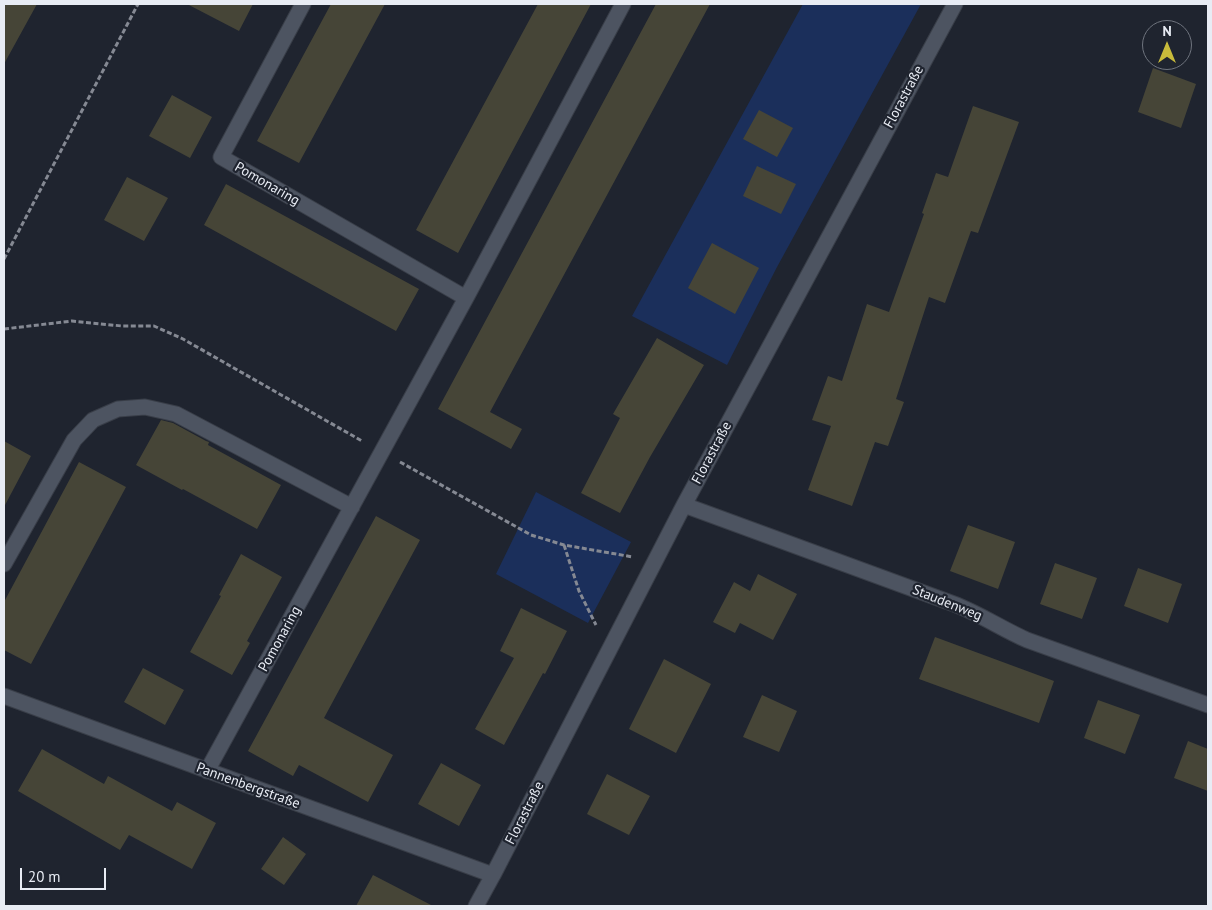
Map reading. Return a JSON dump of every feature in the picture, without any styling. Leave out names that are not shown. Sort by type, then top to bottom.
[{"type":"street","name":"Pomonaring","points":[[303,4],[221,158],[466,298]]},
{"type":"street","name":"Pomonaring","points":[[207,771],[466,298],[623,4]]},
{"type":"street","name":"Florastraße","points":[[476,906],[684,505],[955,4]]},
{"type":"street","points":[[4,564],[74,440],[93,420],[118,409],[145,406],[176,414],[352,507]]},
{"type":"street","name":"Staudenweg","points":[[684,505],[963,607],[1027,640],[1208,706]]},
{"type":"street","name":"Pannenbergstraße","points":[[4,696],[493,875]]},
{"type":"path","points":[[4,259],[138,4]]},
{"type":"path","points":[[4,329],[72,321],[122,326],[154,326],[183,339],[531,535],[564,545],[655,562]]},
{"type":"path","points":[[564,545],[586,606]]},
{"type":"shaded area","points":[[803,4],[921,4],[777,267],[727,365],[632,316]]},
{"type":"shaded area","points":[[536,492],[631,542],[588,623],[496,574]]},
{"type":"building","points":[[4,4],[37,4],[4,64]]},
{"type":"building","points":[[187,4],[253,4],[239,31]]},
{"type":"building","points":[[331,4],[385,4],[299,163],[257,141]]},
{"type":"building","points":[[538,4],[591,4],[458,253],[416,230]]},
{"type":"building","points":[[656,4],[710,4],[490,412],[522,429],[511,449],[438,409]]},
{"type":"building","points":[[1152,70],[1158,70],[1196,84],[1181,128],[1138,112]]},
{"type":"building","points":[[172,95],[212,117],[190,158],[149,136]]},
{"type":"building","points":[[973,106],[1019,122],[978,233],[971,231],[945,303],[929,297],[896,399],[904,402],[888,446],[875,442],[852,506],[808,490],[831,426],[812,420],[828,376],[842,381],[867,304],[889,312],[924,214],[922,213],[936,173],[948,177]]},
{"type":"building","points":[[759,110],[793,128],[777,157],[743,139]]},
{"type":"building","points":[[757,166],[796,184],[781,214],[743,196]]},
{"type":"building","points":[[127,177],[168,198],[144,241],[104,220]]},
{"type":"building","points":[[226,184],[419,289],[396,331],[204,225]]},
{"type":"building","points":[[712,243],[759,268],[735,314],[688,288]]},
{"type":"building","points":[[657,338],[704,365],[650,457],[620,513],[581,493],[620,418],[613,414]]},
{"type":"building","points":[[161,420],[173,423],[209,442],[208,445],[281,485],[257,529],[136,465]]},
{"type":"building","points":[[4,441],[31,456],[4,507]]},
{"type":"building","points":[[79,462],[126,487],[31,664],[4,650],[4,602]]},
{"type":"building","points":[[376,516],[420,540],[324,718],[393,755],[368,802],[299,765],[293,776],[248,751]]},
{"type":"building","points":[[968,525],[1015,542],[998,589],[950,571]]},
{"type":"building","points":[[241,554],[282,577],[247,641],[250,643],[232,675],[190,652],[221,596],[219,595]]},
{"type":"building","points":[[1055,563],[1097,578],[1082,619],[1040,604]]},
{"type":"building","points":[[1138,568],[1182,584],[1168,623],[1124,606]]},
{"type":"building","points":[[758,574],[797,594],[773,640],[740,623],[735,633],[713,622],[734,582],[750,591]]},
{"type":"building","points":[[521,608],[567,631],[545,674],[543,673],[504,745],[475,729],[514,658],[500,651]]},
{"type":"building","points":[[935,637],[1054,681],[1039,723],[919,679]]},
{"type":"building","points":[[664,659],[711,684],[676,753],[629,729]]},
{"type":"building","points":[[143,668],[184,690],[165,725],[124,702]]},
{"type":"building","points":[[762,695],[797,711],[779,752],[743,737]]},
{"type":"building","points":[[1098,700],[1140,715],[1125,754],[1084,738]]},
{"type":"building","points":[[1188,741],[1208,749],[1208,791],[1174,778]]},
{"type":"building","points":[[42,749],[104,784],[108,776],[172,811],[177,802],[216,823],[192,869],[129,835],[120,850],[18,791]]},
{"type":"building","points":[[441,763],[481,785],[459,826],[418,804]]},
{"type":"building","points":[[607,774],[650,796],[629,835],[587,814]]},
{"type":"building","points":[[283,837],[306,854],[284,885],[261,869]]},
{"type":"building","points":[[373,875],[433,906],[356,906]]}]
